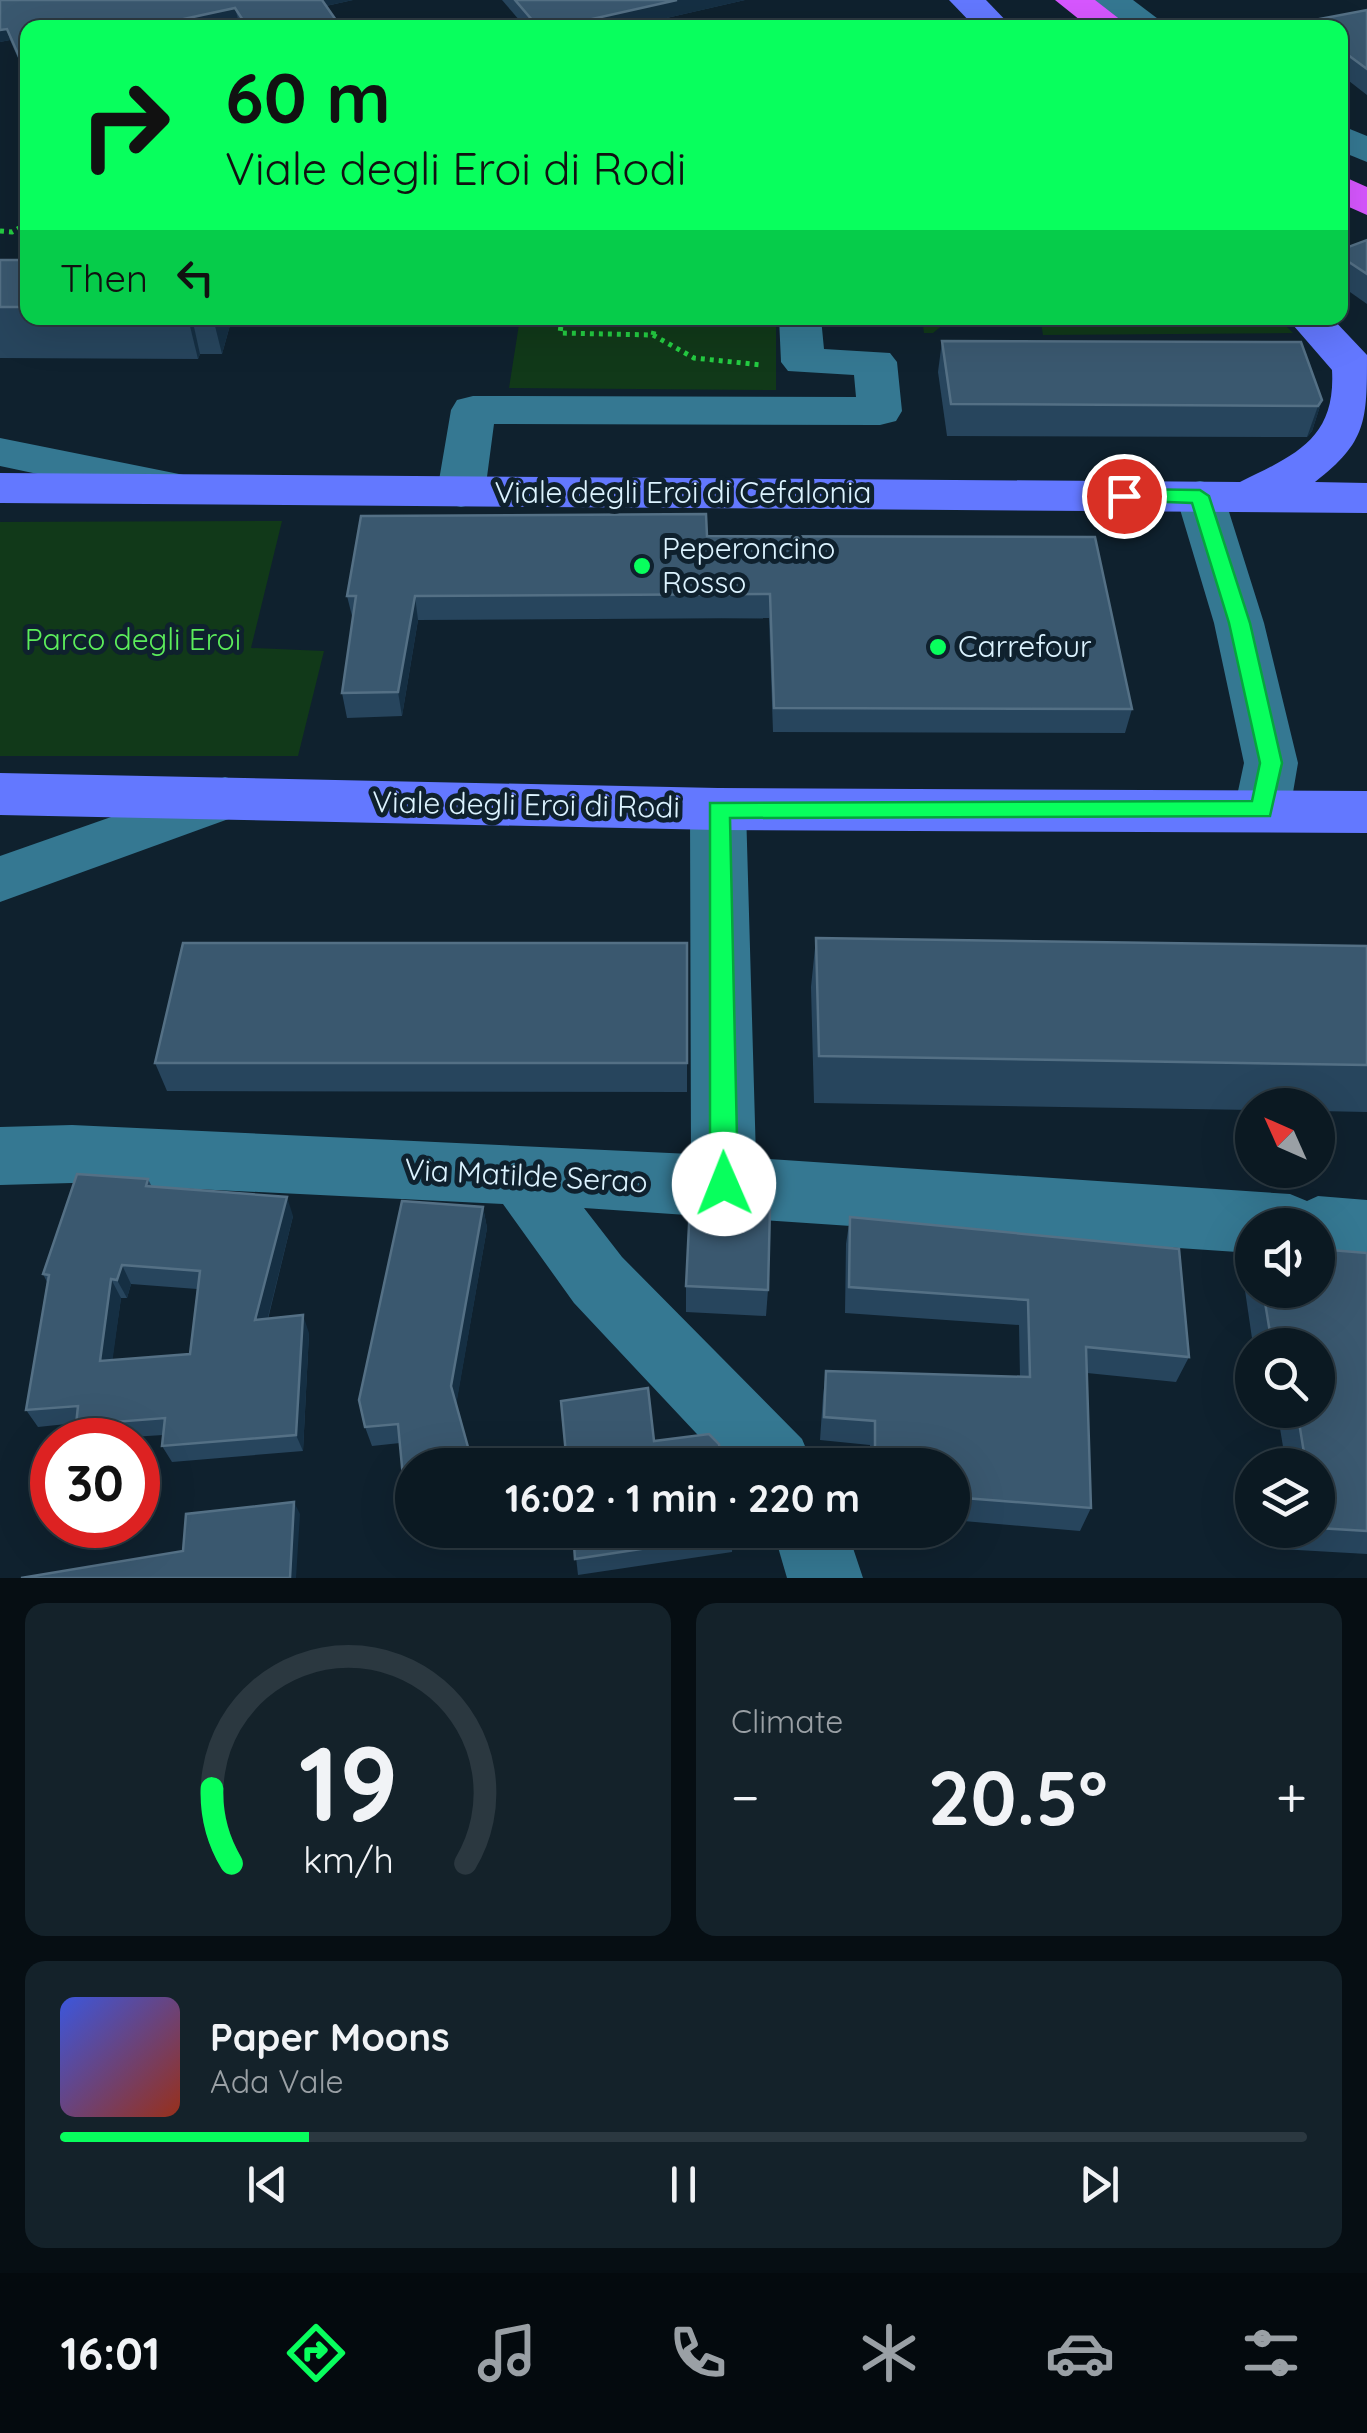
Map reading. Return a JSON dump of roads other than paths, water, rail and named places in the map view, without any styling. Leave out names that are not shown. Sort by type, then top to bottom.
[{"type":"highway","points":[[1034,0],[1064,20]]},
{"type":"highway","points":[[1072,0],[1102,20]]},
{"type":"main road","points":[[966,0],[987,20]]},
{"type":"main road","points":[[1222,496],[1298,475],[1329,455],[1354,430],[1362,404],[1354,367],[1315,325]]},
{"type":"main road","name":"Viale degli Eroi di Cefalonia","points":[[0,488],[1367,498]]},
{"type":"main road","name":"Viale degli Eroi di Rodi","points":[[0,794],[718,809],[1367,812]]},
{"type":"street","points":[[1110,0],[1141,20]]},
{"type":"street","points":[[461,492],[473,410],[880,410],[875,362],[803,362],[800,325]]},
{"type":"street","points":[[0,452],[187,491]]},
{"type":"street","points":[[1222,496],[1240,623],[1271,763],[1262,810]]},
{"type":"street","points":[[0,880],[226,798]]},
{"type":"street","points":[[718,809],[724,1184]]},
{"type":"street","name":"Via Matilde Serao","points":[[0,1156],[72,1154],[724,1184],[1235,1221]]},
{"type":"street","points":[[522,1176],[598,1280],[760,1448]]},
{"type":"street","points":[[1335,1228],[1367,1230]]},
{"type":"street","points":[[816,1548],[825,1578]]},
{"type":"place","name":"Peperoncino Rosso","points":[[642,566]]},
{"type":"place","name":"Carrefour","points":[[938,647]]},
{"type":"park label","name":"Parco degli Eroi","points":[[133,640]]}]
